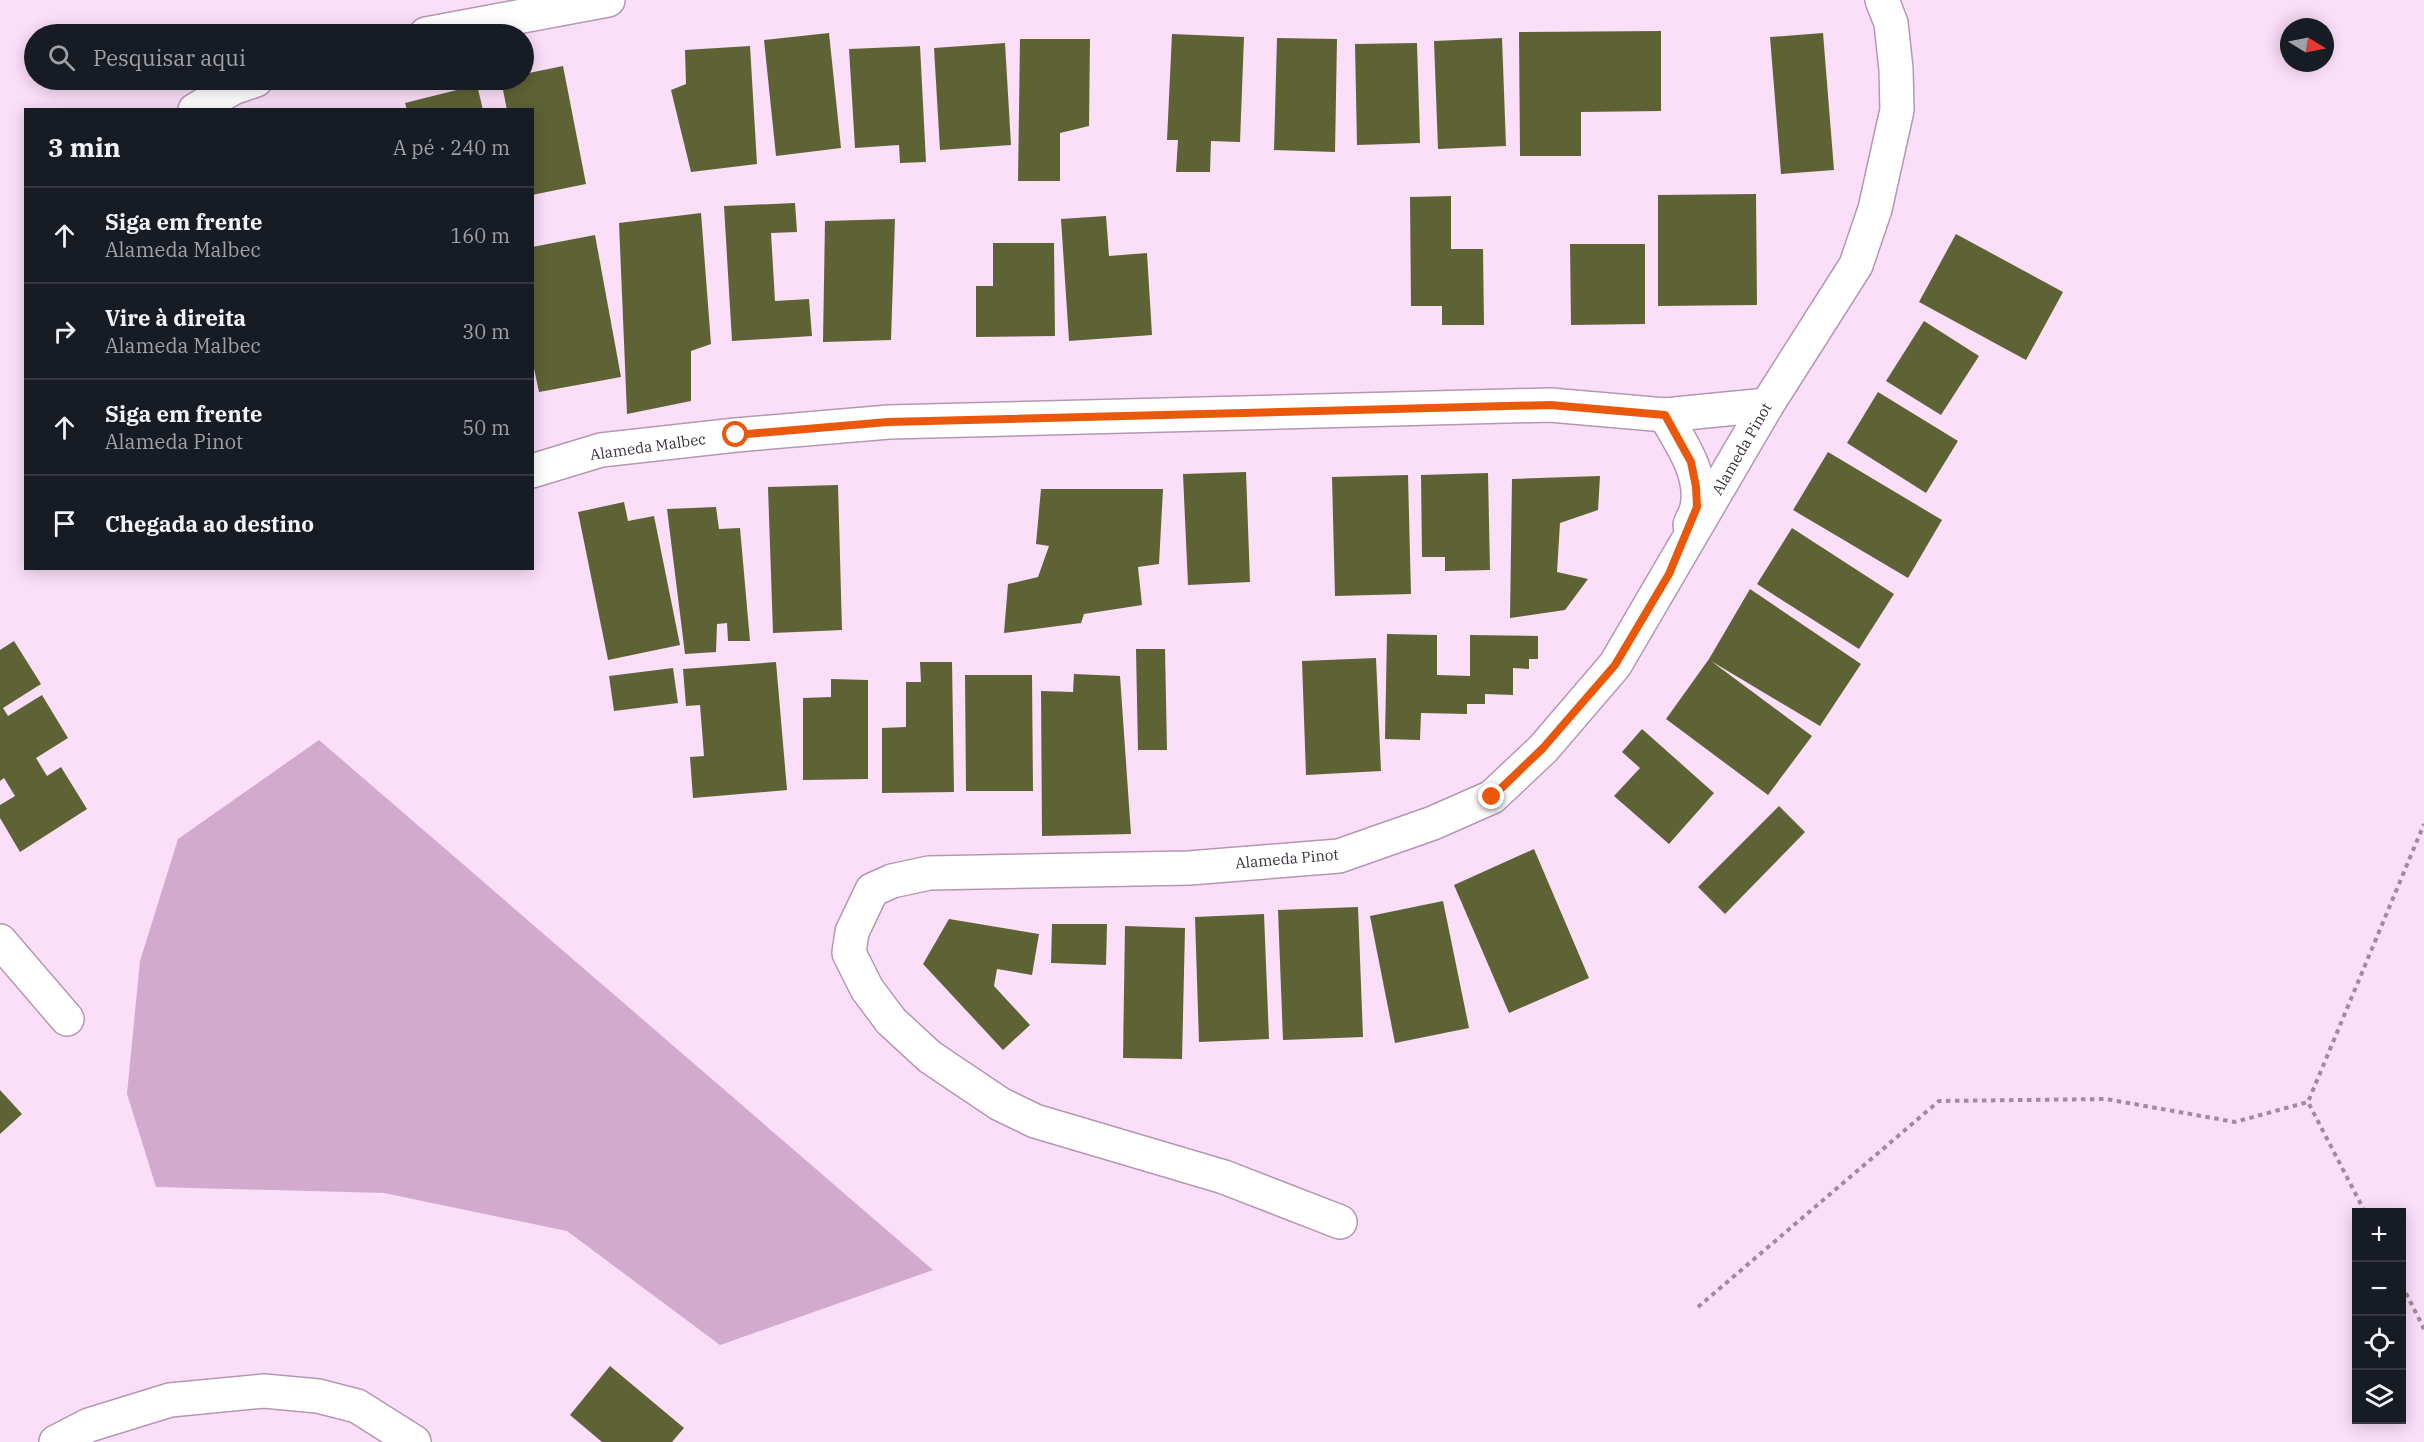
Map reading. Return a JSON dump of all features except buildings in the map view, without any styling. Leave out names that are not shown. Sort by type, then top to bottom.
[{"type":"street","points":[[480,24],[608,0]]},
{"type":"street","name":"Alameda Pinot","points":[[1341,1222],[1224,1177],[1035,1121],[1000,1104],[930,1057],[891,1021],[867,989],[849,953],[852,932],[872,890],[892,881],[929,873],[1189,868],[1339,856],[1433,823],[1492,797],[1543,748],[1615,665],[1767,405],[1856,265],[1875,209],[1897,110],[1891,22],[1882,0]]},
{"type":"street","points":[[198,108],[230,90]]},
{"type":"street","name":"Alameda Malbec","points":[[534,470],[601,450],[736,435],[888,422],[1550,405],[1665,415],[1767,405]]},
{"type":"street","points":[[1665,415],[1691,462],[1697,497],[1697,507],[1669,574]]},
{"type":"street","points":[[0,941],[67,1019]]},
{"type":"street","points":[[56,1442],[89,1425],[170,1400],[264,1391],[318,1396],[357,1406],[414,1442]]},
{"type":"path","points":[[2308,1102],[2424,824]]},
{"type":"path","points":[[1698,1307],[1939,1101],[2106,1099],[2235,1122],[2308,1102]]},
{"type":"path","points":[[2308,1102],[2363,1208]]},
{"type":"path","points":[[2406,1293],[2424,1329]]},
{"type":"shaded area","points":[[319,740],[933,1270],[720,1345],[567,1231],[384,1193],[156,1187],[127,1094],[140,961],[178,839]]},
{"type":"route","points":[[736,435],[888,422],[1550,405],[1665,415],[1691,462],[1697,507],[1669,574],[1615,665],[1543,748],[1492,797]]}]
